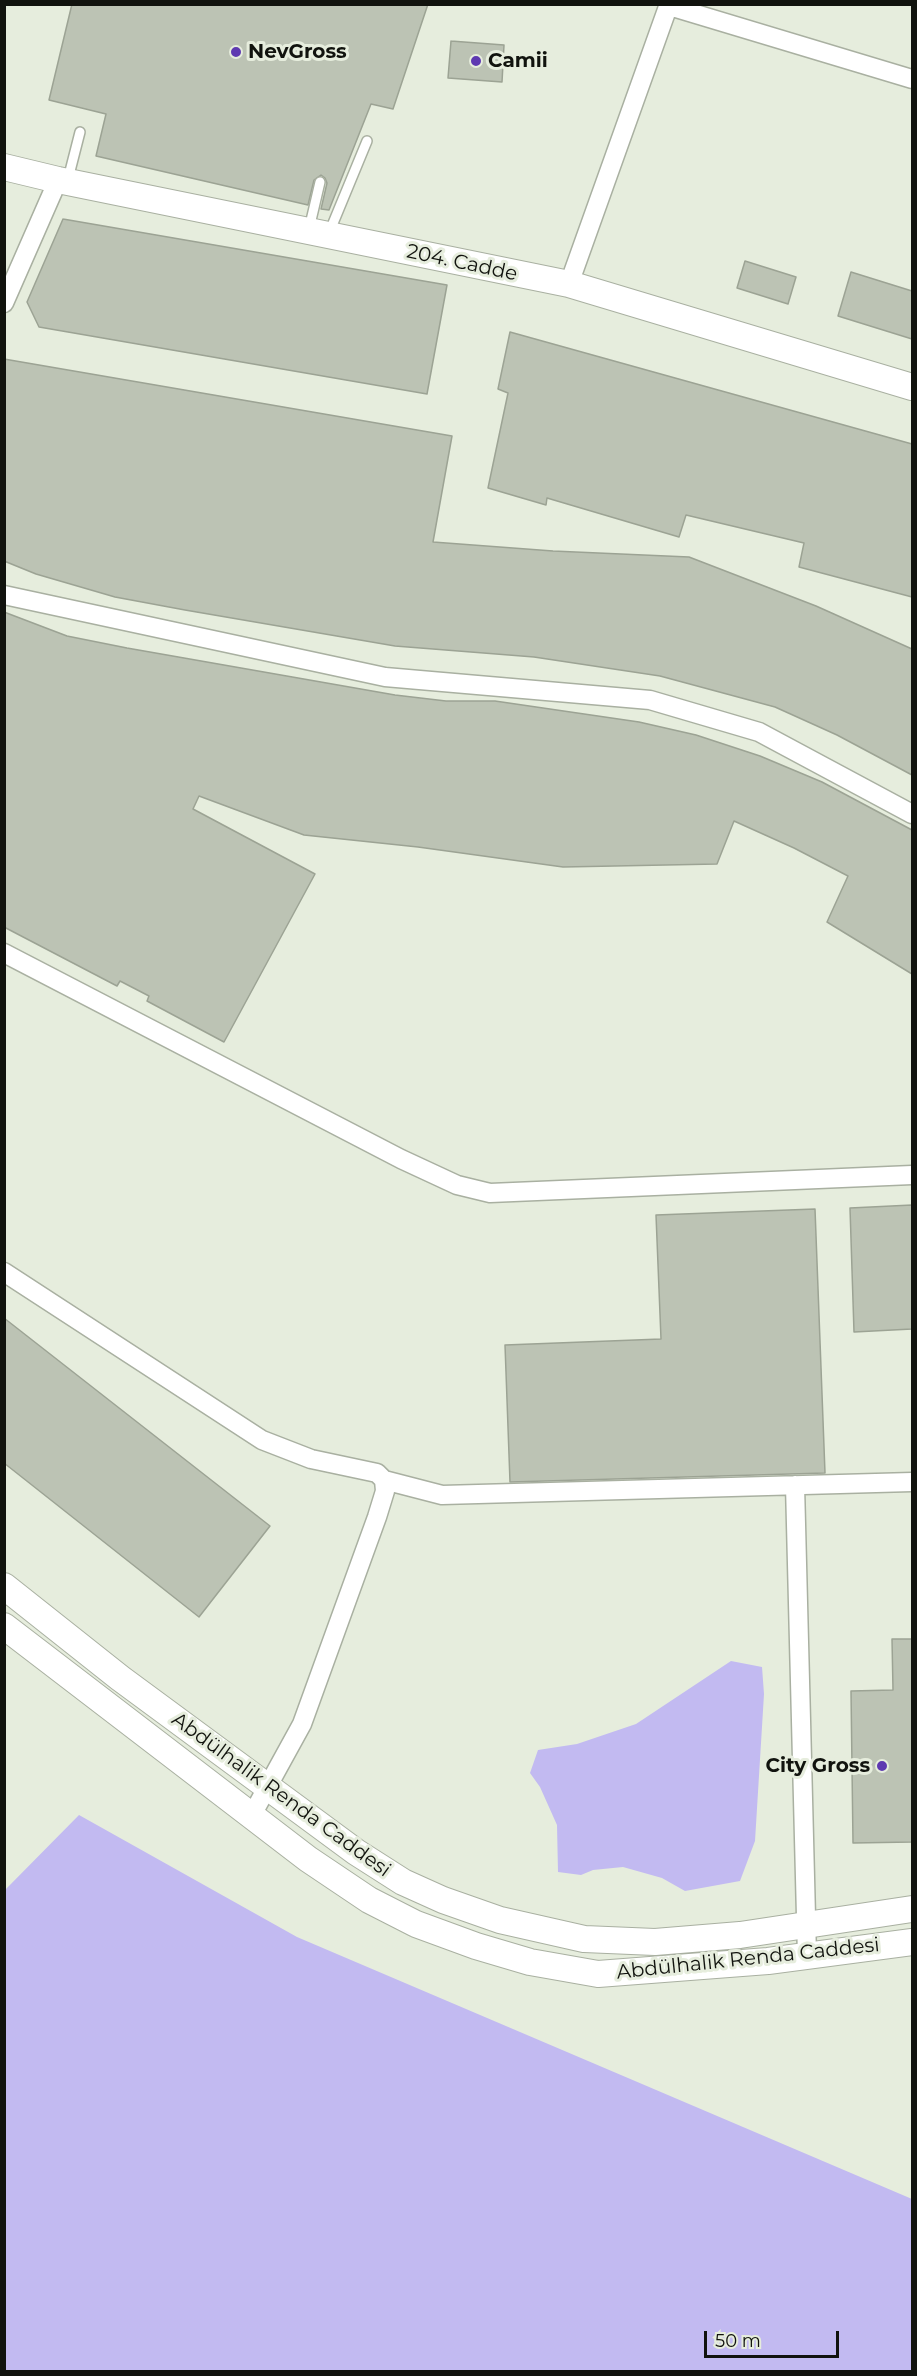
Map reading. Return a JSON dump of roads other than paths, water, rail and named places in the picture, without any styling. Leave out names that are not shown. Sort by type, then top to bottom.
[{"type":"main road","name":"204. Cadde","points":[[4,167],[569,285],[912,387]]},
{"type":"main road","name":"Abdülhalik Renda Caddesi","points":[[4,1586],[120,1678],[356,1852],[403,1882],[443,1900],[500,1920],[584,1939],[655,1942],[740,1935],[912,1909]]},
{"type":"main road","name":"Abdülhalik Renda Caddesi","points":[[4,1626],[308,1859],[369,1900],[416,1924],[530,1962],[598,1974],[768,1961],[912,1942]]},
{"type":"street","points":[[569,285],[669,5],[912,79]]},
{"type":"street","points":[[4,303],[63,181]]},
{"type":"street","points":[[4,595],[385,677],[650,700],[759,732],[912,814]]},
{"type":"street","points":[[4,953],[401,1159],[457,1185],[490,1193],[912,1175]]},
{"type":"street","points":[[4,1272],[262,1440],[311,1459],[378,1473],[384,1480],[442,1495],[912,1482]]},
{"type":"street","points":[[252,1815],[302,1724],[377,1517],[385,1491],[384,1480]]},
{"type":"street","points":[[795,1485],[807,1956]]},
{"type":"lane","points":[[63,181],[80,132]]},
{"type":"lane","points":[[319,233],[367,141]]},
{"type":"lane","points":[[319,233],[320,182]]},
{"type":"place","name":"NevGross","points":[[236,52]]},
{"type":"place","name":"Camii","points":[[476,61]]},
{"type":"place","name":"City Gross","points":[[882,1766]]}]
